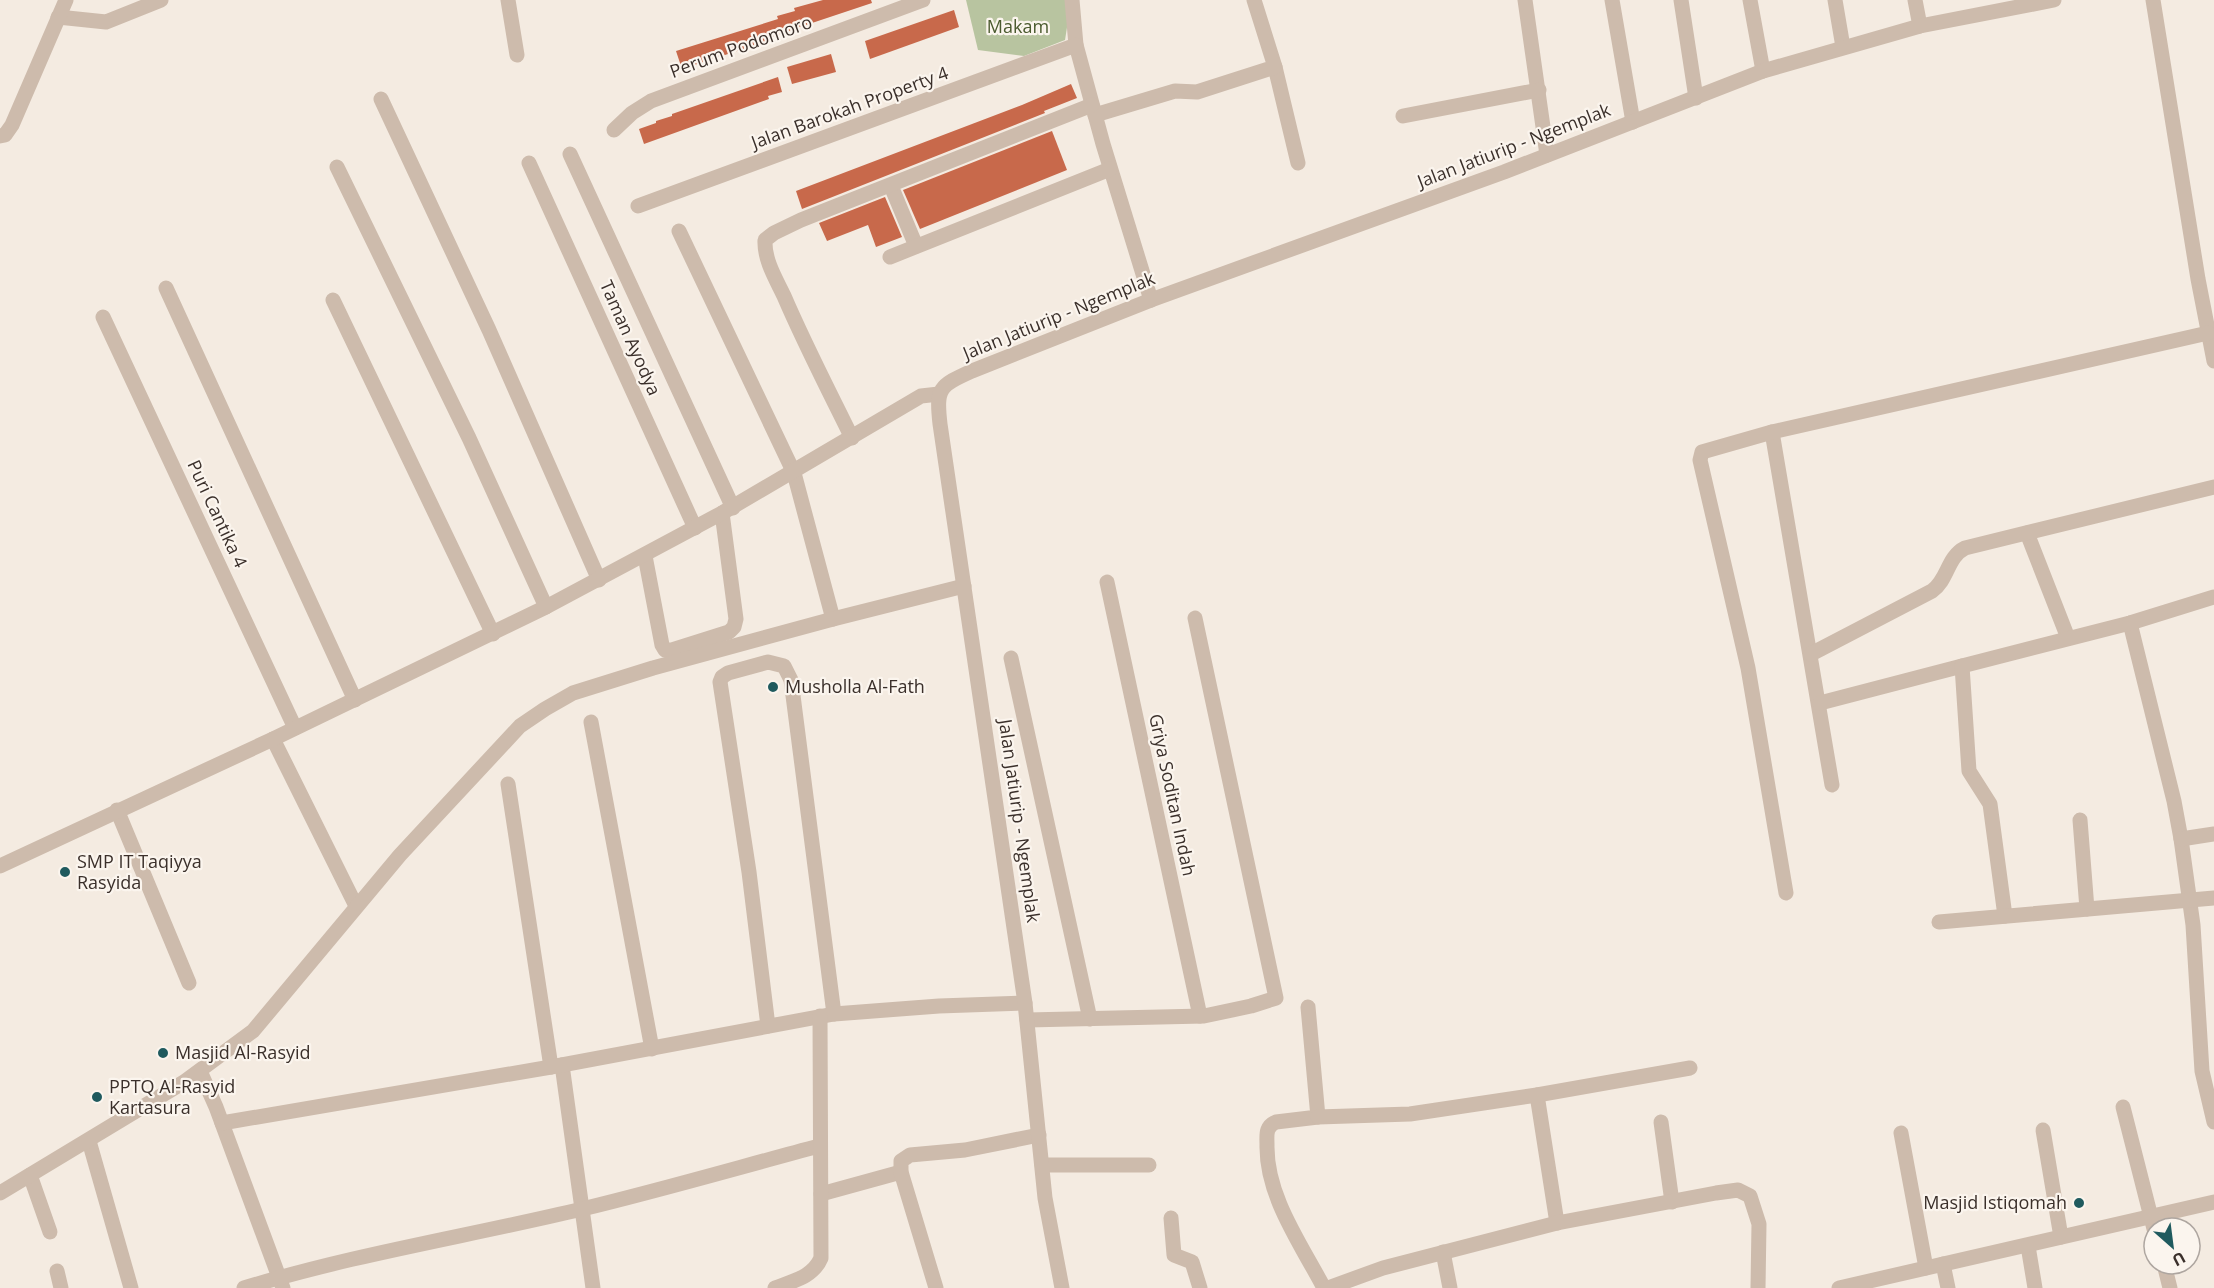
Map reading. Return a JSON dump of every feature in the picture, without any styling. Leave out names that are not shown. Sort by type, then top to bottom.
[{"type":"street","points":[[0,136],[5,135],[12,125],[66,0]]},
{"type":"street","points":[[58,17],[106,22],[161,0]]},
{"type":"street","points":[[508,0],[517,55]]},
{"type":"street","name":"Perum Podomoro","points":[[614,130],[632,113],[651,101],[923,0]]},
{"type":"street","points":[[1254,0],[1275,67],[1298,163]]},
{"type":"street","points":[[1525,0],[1547,155]]},
{"type":"street","points":[[1612,0],[1633,122]]},
{"type":"street","points":[[1681,0],[1696,98]]},
{"type":"street","points":[[1750,0],[1763,71]]},
{"type":"street","points":[[1835,0],[1843,47]]},
{"type":"street","points":[[1916,0],[1920,26]]},
{"type":"street","name":"Jalan Jatiurip - Ngemplak","points":[[1062,1288],[1048,1218],[1025,1003],[940,424],[939,394],[952,380],[972,371],[1151,300],[1547,155],[1763,71],[1920,26],[2054,0]]},
{"type":"street","points":[[2153,0],[2198,279],[2214,361]]},
{"type":"street","points":[[1075,1],[1076,45],[1110,169],[1151,300]]},
{"type":"street","name":"Jalan Barokah Property 4","points":[[638,206],[1076,45]]},
{"type":"street","points":[[852,438],[786,303],[764,252],[765,240],[786,226],[1093,110],[1175,91],[1197,92],[1275,67]]},
{"type":"street","points":[[1403,116],[1539,90]]},
{"type":"street","points":[[381,99],[489,330],[599,580]]},
{"type":"street","points":[[570,154],[727,511],[736,619],[734,627],[729,632],[672,651],[664,650],[645,556]]},
{"type":"street","name":"Taman Ayodya","points":[[529,163],[695,528]]},
{"type":"street","points":[[337,167],[469,438],[546,608]]},
{"type":"street","points":[[890,257],[1110,169]]},
{"type":"street","points":[[891,186],[916,246]]},
{"type":"street","points":[[679,231],[794,473],[832,619]]},
{"type":"street","points":[[2198,279],[2214,276]]},
{"type":"street","points":[[166,288],[355,700]]},
{"type":"street","points":[[333,300],[493,634]]},
{"type":"street","name":"Puri Cantika 4","points":[[103,317],[295,728]]},
{"type":"street","points":[[1786,893],[1748,668],[1700,460],[1702,452],[1772,432],[2208,333]]},
{"type":"street","points":[[0,866],[273,739],[546,608],[727,511],[921,396],[939,394]]},
{"type":"street","points":[[1772,432],[1832,785]]},
{"type":"street","points":[[1811,654],[1932,591],[1940,585],[1954,557],[1962,549],[2214,487]]},
{"type":"street","points":[[2026,533],[2068,638]]},
{"type":"street","name":"Griya Soditan Indah","points":[[1107,582],[1200,1016]]},
{"type":"street","points":[[0,1193],[90,1148],[203,1078],[253,1031],[400,855],[520,726],[545,709],[573,693],[653,668],[832,619],[965,591]]},
{"type":"street","points":[[1820,704],[2130,623],[2214,597]]},
{"type":"street","points":[[1027,1020],[1200,1016],[1235,1010],[1276,998],[1195,618]]},
{"type":"street","points":[[2130,623],[2172,789],[2181,838],[2193,925],[2203,1077],[2214,1122]]},
{"type":"street","points":[[1011,657],[1090,1019]]},
{"type":"street","points":[[768,1026],[720,682],[722,677],[728,673],[768,662],[784,666],[791,680],[827,1015],[819,1146],[821,1258],[816,1268],[803,1277],[775,1288]]},
{"type":"street","points":[[1962,666],[1969,771],[1990,804],[2005,915]]},
{"type":"street","points":[[591,722],[652,1048]]},
{"type":"street","points":[[273,739],[356,906]]},
{"type":"street","points":[[508,784],[593,1288]]},
{"type":"street","points":[[117,810],[189,982]]},
{"type":"street","points":[[2080,820],[2087,909]]},
{"type":"street","points":[[2181,838],[2214,834]]},
{"type":"street","points":[[1939,922],[2087,909],[2191,905],[2214,898]]},
{"type":"street","points":[[222,1123],[556,1066],[827,1015],[939,1006],[1025,1003]]},
{"type":"street","points":[[1308,1007],[1318,1117]]},
{"type":"street","points":[[1690,1068],[1537,1095],[1410,1114],[1318,1117],[1276,1122],[1267,1130],[1267,1162],[1270,1177],[1286,1216],[1326,1288],[1443,1252],[1557,1223],[1738,1190],[1750,1196],[1759,1224],[1758,1288]]},
{"type":"street","points":[[203,1078],[222,1123],[280,1283]]},
{"type":"street","points":[[1537,1095],[1557,1223]]},
{"type":"street","points":[[2123,1107],[2150,1216]]},
{"type":"street","points":[[1661,1122],[1672,1202]]},
{"type":"street","points":[[2043,1130],[2061,1237]]},
{"type":"street","points":[[1901,1133],[1926,1268]]},
{"type":"street","points":[[936,1288],[901,1172],[901,1161],[910,1155],[964,1150],[1039,1135]]},
{"type":"street","points":[[244,1288],[280,1283],[381,1252],[581,1209],[819,1146]]},
{"type":"street","points":[[90,1148],[130,1288]]},
{"type":"street","points":[[1042,1165],[1149,1165]]},
{"type":"street","points":[[820,1194],[901,1172]]},
{"type":"street","points":[[30,1176],[50,1232]]},
{"type":"street","points":[[2173,1216],[2214,1202]]},
{"type":"street","points":[[1171,1218],[1174,1255],[1186,1258],[1193,1263],[1200,1288]]},
{"type":"street","points":[[1839,1288],[2061,1237],[2142,1225]]},
{"type":"street","points":[[2028,1246],[2036,1288]]},
{"type":"street","points":[[1443,1252],[1450,1288]]},
{"type":"street","points":[[1943,1264],[1948,1288]]},
{"type":"street","points":[[57,1271],[61,1288]]},
{"type":"green space","name":"Makam","points":[[966,0],[1065,0],[1068,21],[1065,40],[1024,56],[978,50]]},
{"type":"building","points":[[823,0],[871,0],[872,3],[794,29],[774,39],[682,69],[676,51],[778,19],[777,16],[795,11],[794,8]]},
{"type":"building","points":[[954,10],[959,27],[870,59],[865,41]]},
{"type":"building","points":[[831,54],[836,72],[792,84],[787,67]]},
{"type":"building","points":[[778,77],[782,92],[768,96],[769,99],[644,144],[639,129],[672,116],[672,114]]},
{"type":"building","points":[[1071,84],[1077,98],[1044,111],[1045,113],[802,209],[796,191],[1022,105]]},
{"type":"building","points":[[1052,131],[1067,170],[920,229],[903,190]]},
{"type":"building","points":[[885,197],[902,237],[876,247],[868,225],[827,241],[819,223]]},
{"type":"place","name":"Musholla Al-Fath","points":[[773,687]]},
{"type":"place","name":"SMP IT Taqiyya Rasyida","points":[[65,872]]},
{"type":"place","name":"Masjid Al-Rasyid","points":[[163,1053]]},
{"type":"place","name":"PPTQ Al-Rasyid Kartasura","points":[[97,1097]]},
{"type":"place","name":"Masjid Istiqomah","points":[[2079,1203]]}]
